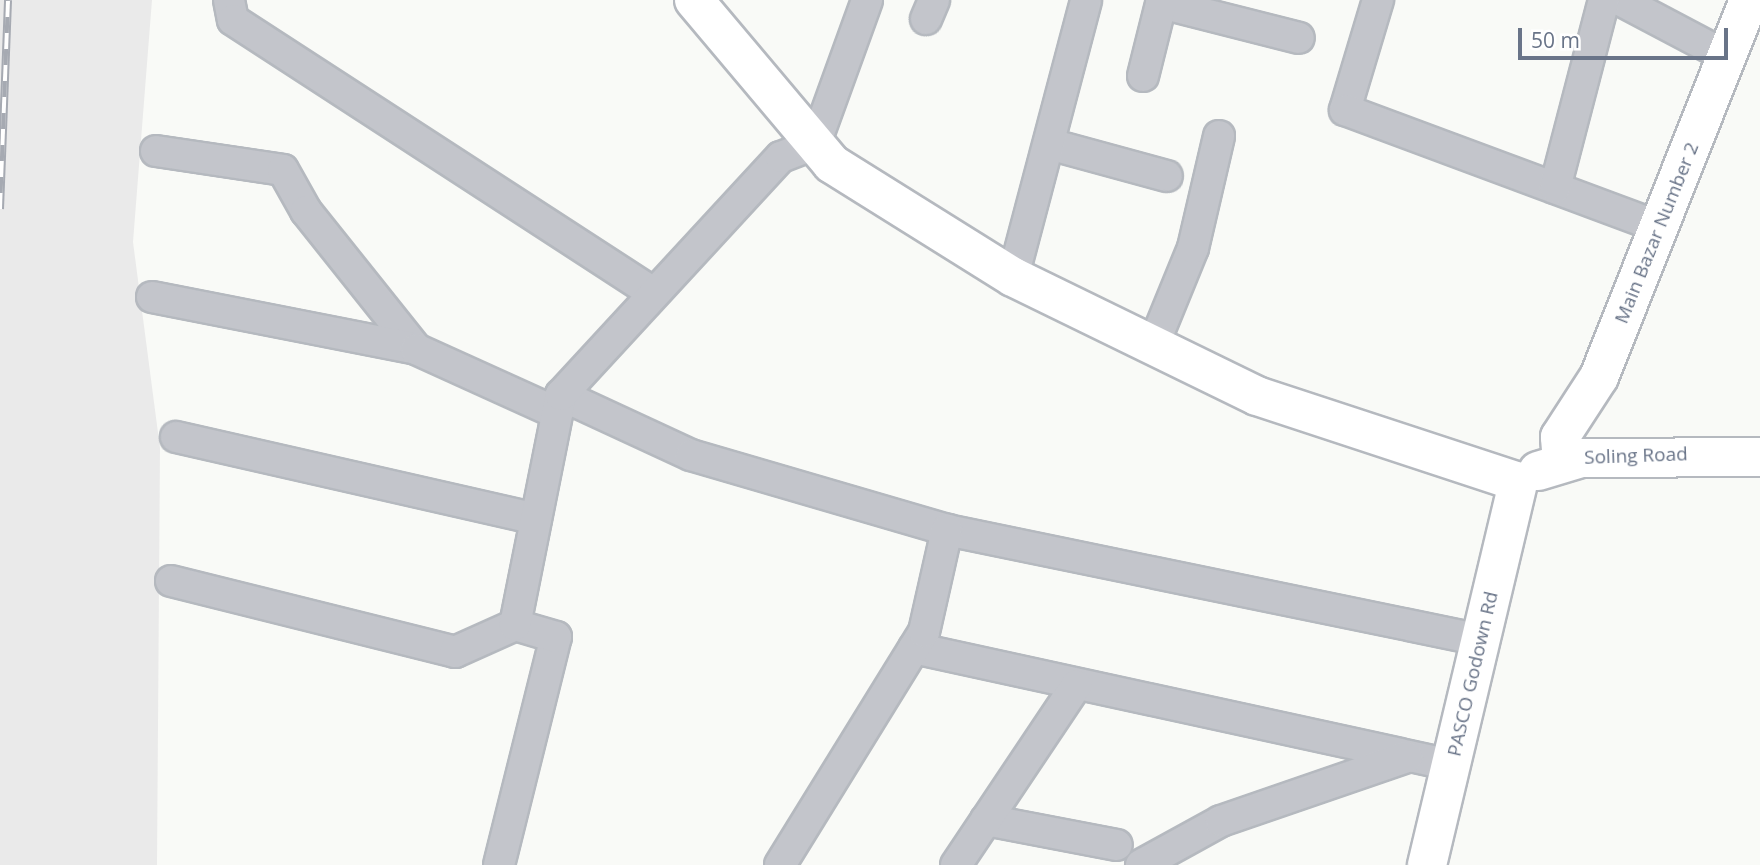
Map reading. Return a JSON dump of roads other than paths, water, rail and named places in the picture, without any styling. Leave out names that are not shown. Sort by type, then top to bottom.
[{"type":"street","points":[[229,0],[233,20],[652,292]]},
{"type":"street","points":[[515,625],[559,404],[652,292],[781,157],[815,144],[867,0]]},
{"type":"street","points":[[1013,277],[1086,0]]},
{"type":"street","points":[[1378,0],[1345,110],[1660,227]]},
{"type":"street","points":[[1555,188],[1604,0]]},
{"type":"street","points":[[1620,0],[1728,57]]},
{"type":"street","name":"Main Bazar Number 2","points":[[1562,461],[1560,437],[1599,377],[1749,0]]},
{"type":"street","points":[[1143,76],[1162,1],[1298,38]]},
{"type":"street","points":[[704,4],[832,164],[1013,277],[1257,396],[1518,482]]},
{"type":"street","points":[[1153,346],[1193,248],[1219,136]]},
{"type":"street","points":[[1049,144],[1167,176]]},
{"type":"street","points":[[156,151],[284,170],[306,211],[416,349]]},
{"type":"street","points":[[152,297],[416,349],[691,455],[947,530],[1481,640]]},
{"type":"street","points":[[176,437],[536,519]]},
{"type":"street","name":"Soling Road","points":[[1518,482],[1562,461],[1656,454],[1760,457]]},
{"type":"street","name":"PASCO Godown Rd","points":[[1427,865],[1518,482]]},
{"type":"street","points":[[780,865],[924,632],[947,530]]},
{"type":"street","points":[[171,581],[455,652],[515,625],[556,637],[499,865]]},
{"type":"street","points":[[914,648],[1076,686],[1451,765]]},
{"type":"street","points":[[956,865],[1076,686]]},
{"type":"street","points":[[1141,865],[1221,821],[1408,757]]},
{"type":"street","points":[[986,820],[1117,845]]},
{"type":"railway","points":[[0,209],[8,0]]}]
